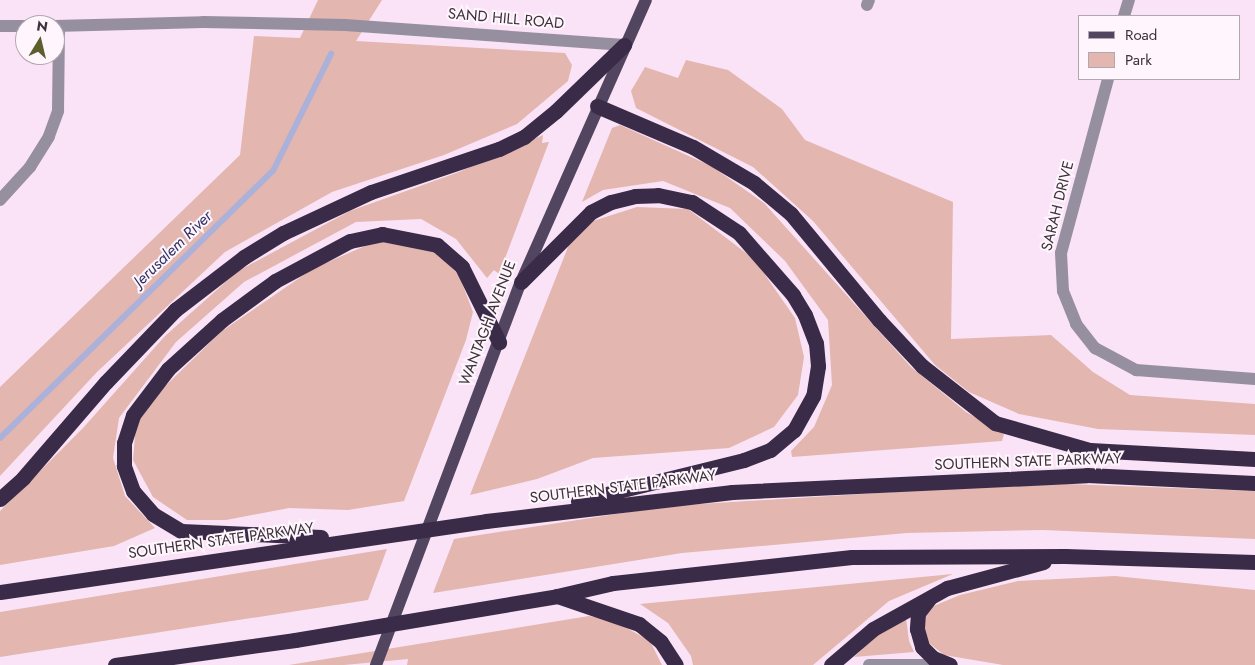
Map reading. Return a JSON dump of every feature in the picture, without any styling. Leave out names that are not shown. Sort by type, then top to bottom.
[{"type":"highway","points":[[0,499],[23,478],[106,382],[175,310],[244,256],[283,233],[356,198],[499,148],[524,136],[556,111],[624,45]]},
{"type":"highway","points":[[597,106],[693,147],[754,183],[791,214],[879,320],[922,366],[995,423],[1090,450],[1255,459]]},
{"type":"highway","points":[[486,520],[627,491],[770,450],[794,430],[804,417],[814,396],[818,366],[816,343],[805,315],[793,295],[739,234],[692,202],[658,196],[635,196],[611,202],[591,212],[521,282]]},
{"type":"highway","points":[[375,537],[181,530],[153,514],[133,490],[124,466],[124,444],[133,415],[168,369],[222,320],[314,258],[350,241],[382,234],[437,245],[462,267],[499,342]]},
{"type":"highway","name":"SOUTHERN STATE PARKWAY","points":[[0,592],[486,520],[732,492],[1087,475],[1255,483]]},
{"type":"highway","points":[[830,665],[873,629],[947,588],[1065,556]]},
{"type":"highway","points":[[115,665],[295,640],[557,596],[653,577],[852,558],[1065,556],[1255,562]]},
{"type":"highway","points":[[557,596],[639,624],[661,642],[676,665]]},
{"type":"highway","points":[[930,597],[918,613],[917,629],[922,647],[933,658],[950,665]]},
{"type":"highway","points":[[184,665],[295,640]]},
{"type":"main road","name":"WANTAGH AVENUE","points":[[376,665],[521,282],[624,45],[646,0]]},
{"type":"street","points":[[1124,15],[1129,0]]},
{"type":"street","name":"SAND HILL ROAD","points":[[65,26],[202,22],[345,25],[624,45]]},
{"type":"street","points":[[0,26],[15,26]]},
{"type":"street","points":[[0,200],[30,167],[49,136],[58,111],[57,65]]},
{"type":"street","name":"SARAH DRIVE","points":[[1108,80],[1061,253],[1063,291],[1076,324],[1095,348],[1136,370],[1255,380]]},
{"type":"street","points":[[869,665],[923,665]]},
{"type":"green space","points":[[318,0],[382,0],[356,41],[565,53],[572,65],[568,81],[517,124],[444,155],[332,192],[225,252],[97,372],[0,476],[0,387],[240,155],[254,36],[300,38]]},
{"type":"green space","points":[[686,60],[728,70],[782,109],[805,140],[953,202],[951,339],[1051,335],[1093,372],[1130,395],[1255,404],[1255,435],[1098,429],[1019,414],[969,392],[935,365],[813,221],[753,167],[636,108],[631,91],[645,67],[678,78]]},
{"type":"green space","points":[[620,125],[711,166],[764,203],[911,367],[966,412],[1004,434],[1002,441],[792,457],[791,451],[814,427],[832,385],[828,320],[785,261],[730,208],[663,181],[603,190],[582,202],[612,128]]},
{"type":"green space","points":[[543,135],[542,143],[549,142],[499,274],[494,270],[487,278],[456,239],[421,219],[356,222],[244,282],[176,342],[119,418],[113,458],[125,496],[155,528],[114,546],[0,565],[0,511],[83,428],[165,336],[238,271],[350,211],[459,172]]},
{"type":"green space","points":[[637,207],[688,209],[754,259],[795,318],[804,357],[798,395],[774,427],[729,448],[593,458],[537,479],[470,495],[570,242],[593,221]]},
{"type":"green space","points":[[379,240],[432,248],[459,275],[473,312],[466,340],[404,501],[348,510],[289,508],[226,520],[187,520],[153,497],[133,460],[136,424],[157,394],[222,331],[314,268]]},
{"type":"green space","points":[[1040,483],[1255,491],[1255,539],[1043,530],[907,533],[682,553],[433,593],[454,539],[668,506]]},
{"type":"green space","points":[[387,549],[368,600],[0,657],[0,612]]},
{"type":"green space","points":[[953,574],[889,601],[813,665],[693,665],[691,656],[668,623],[640,604]]},
{"type":"green space","points":[[1115,576],[1255,590],[1255,665],[1003,665],[944,655],[928,642],[923,626],[929,608],[960,595],[1018,581]]},
{"type":"green space","points":[[589,616],[614,621],[650,641],[662,665],[407,665],[408,659],[344,665],[289,665]]},
{"type":"green space","points":[[906,618],[909,641],[914,652],[854,657],[875,637]]},
{"type":"waterway","name":"Jerusalem River","points":[[0,438],[273,171],[331,54]]}]
